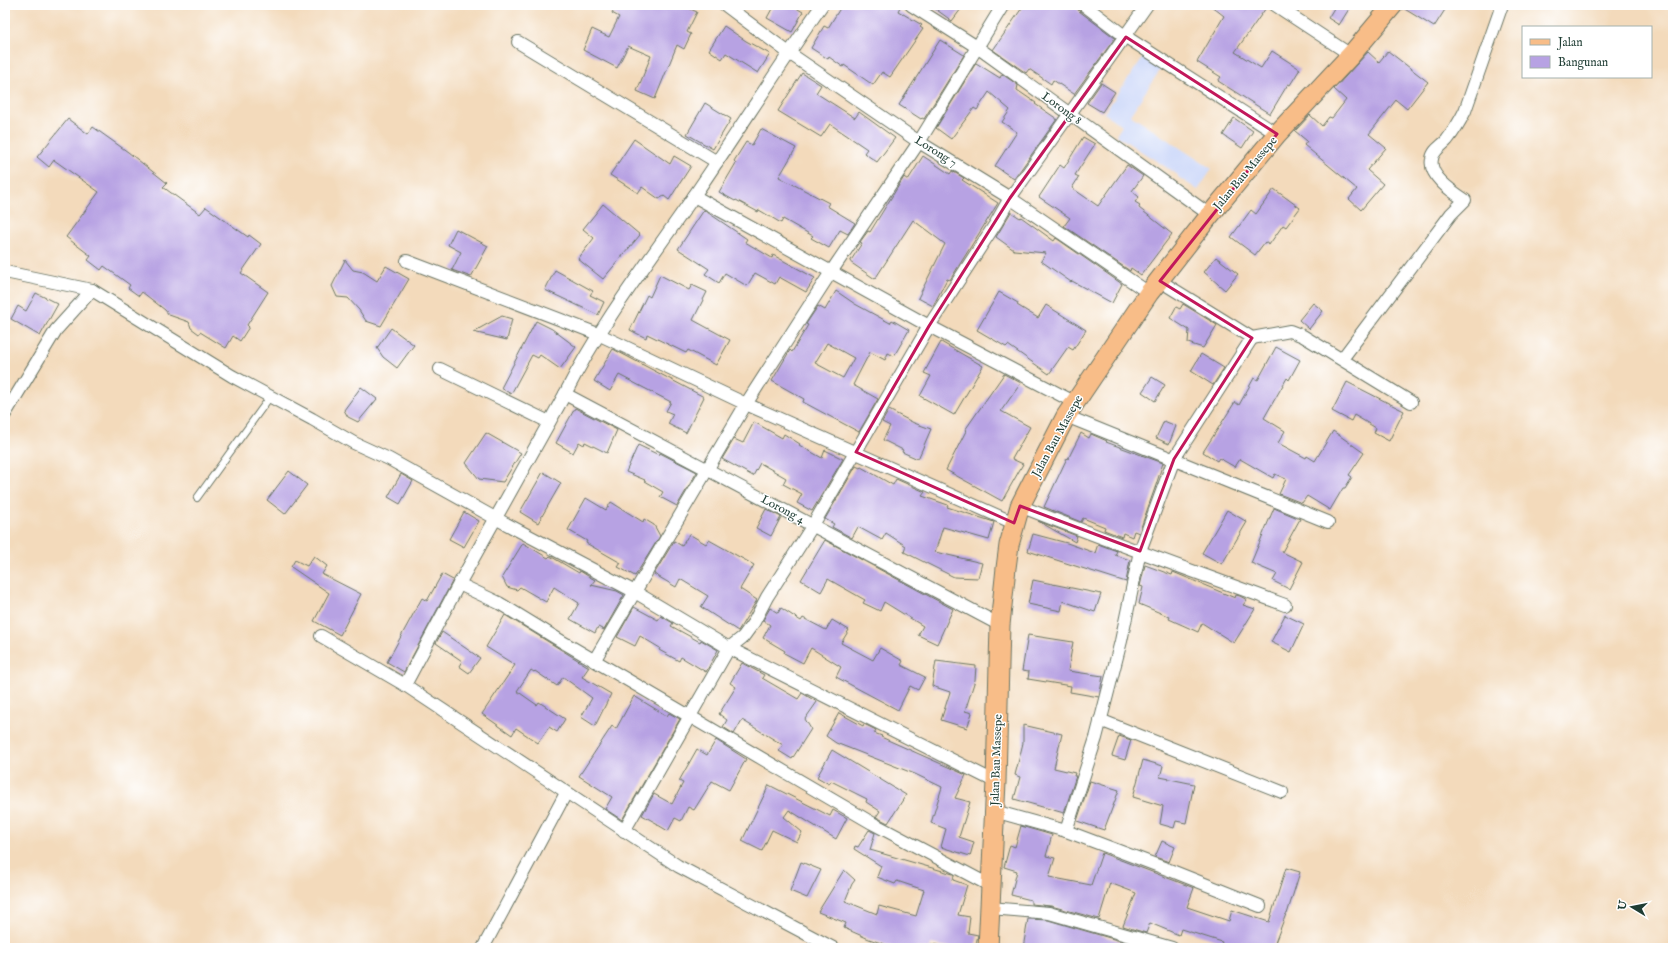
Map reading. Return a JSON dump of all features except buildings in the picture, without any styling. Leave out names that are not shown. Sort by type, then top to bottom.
[{"type":"main road","name":"Jalan Bau Massepe","points":[[988,948],[996,782],[1000,625],[1006,568],[1017,514],[1070,409],[1155,287],[1210,215],[1277,134],[1351,55],[1393,5]]},
{"type":"street","name":"Lorong 7","points":[[725,5],[789,53],[919,142],[1155,287],[1252,338]]},
{"type":"street","points":[[405,685],[458,584],[598,334],[694,196],[822,5]]},
{"type":"street","name":"Lorong 8","points":[[911,5],[977,47],[1210,215]]},
{"type":"street","points":[[594,661],[746,404],[831,272],[919,142],[1003,5]]},
{"type":"street","points":[[1084,5],[1126,36],[1277,134]]},
{"type":"street","points":[[624,831],[729,648],[743,637],[750,629],[767,597],[813,525],[929,326],[996,223],[1010,198],[1147,5]]},
{"type":"street","points":[[1275,5],[1351,55]]},
{"type":"street","points":[[1342,359],[1451,214],[1465,200],[1453,192],[1432,168],[1432,158],[1436,150],[1446,142],[1457,127],[1465,111],[1502,5]]},
{"type":"street","points":[[518,42],[717,162]]},
{"type":"street","points":[[694,196],[929,326],[1070,409],[1174,459],[1328,522]]},
{"type":"street","points":[[407,261],[598,334],[746,404],[856,452],[1017,514],[1101,538],[1140,551],[1285,605]]},
{"type":"street","points":[[5,272],[92,290],[232,376],[354,443],[389,459],[495,518],[635,592],[729,648],[996,782]]},
{"type":"street","points":[[5,414],[56,330],[92,290]]},
{"type":"street","points":[[1066,831],[1086,772],[1121,642],[1140,551],[1174,459],[1252,338],[1290,331],[1303,336],[1411,402]]},
{"type":"street","points":[[440,369],[549,422]]},
{"type":"street","name":"Lorong 4","points":[[565,394],[707,468],[1000,625]]},
{"type":"street","points":[[458,584],[499,603],[594,661],[872,823],[990,886]]},
{"type":"street","points":[[321,636],[405,685],[678,866],[833,948]]},
{"type":"street","points":[[1100,720],[1282,792]]},
{"type":"street","points":[[483,948],[566,793]]},
{"type":"street","points":[[994,811],[1066,831],[1172,870],[1260,906]]},
{"type":"street","points":[[990,908],[1049,913],[1172,948]]},
{"type":"lane","points":[[197,498],[270,397]]},
{"type":"highlighted area","points":[[1126,37],[1277,134],[1160,281],[1252,338],[1174,459],[1140,551],[1020,506],[1014,523],[856,452],[929,326],[1010,198]]},
{"type":"shaded area","points":[[1144,56],[1162,67],[1130,115],[1212,169],[1198,190],[1178,177],[1178,175],[1116,135],[1122,126],[1104,113]]}]
